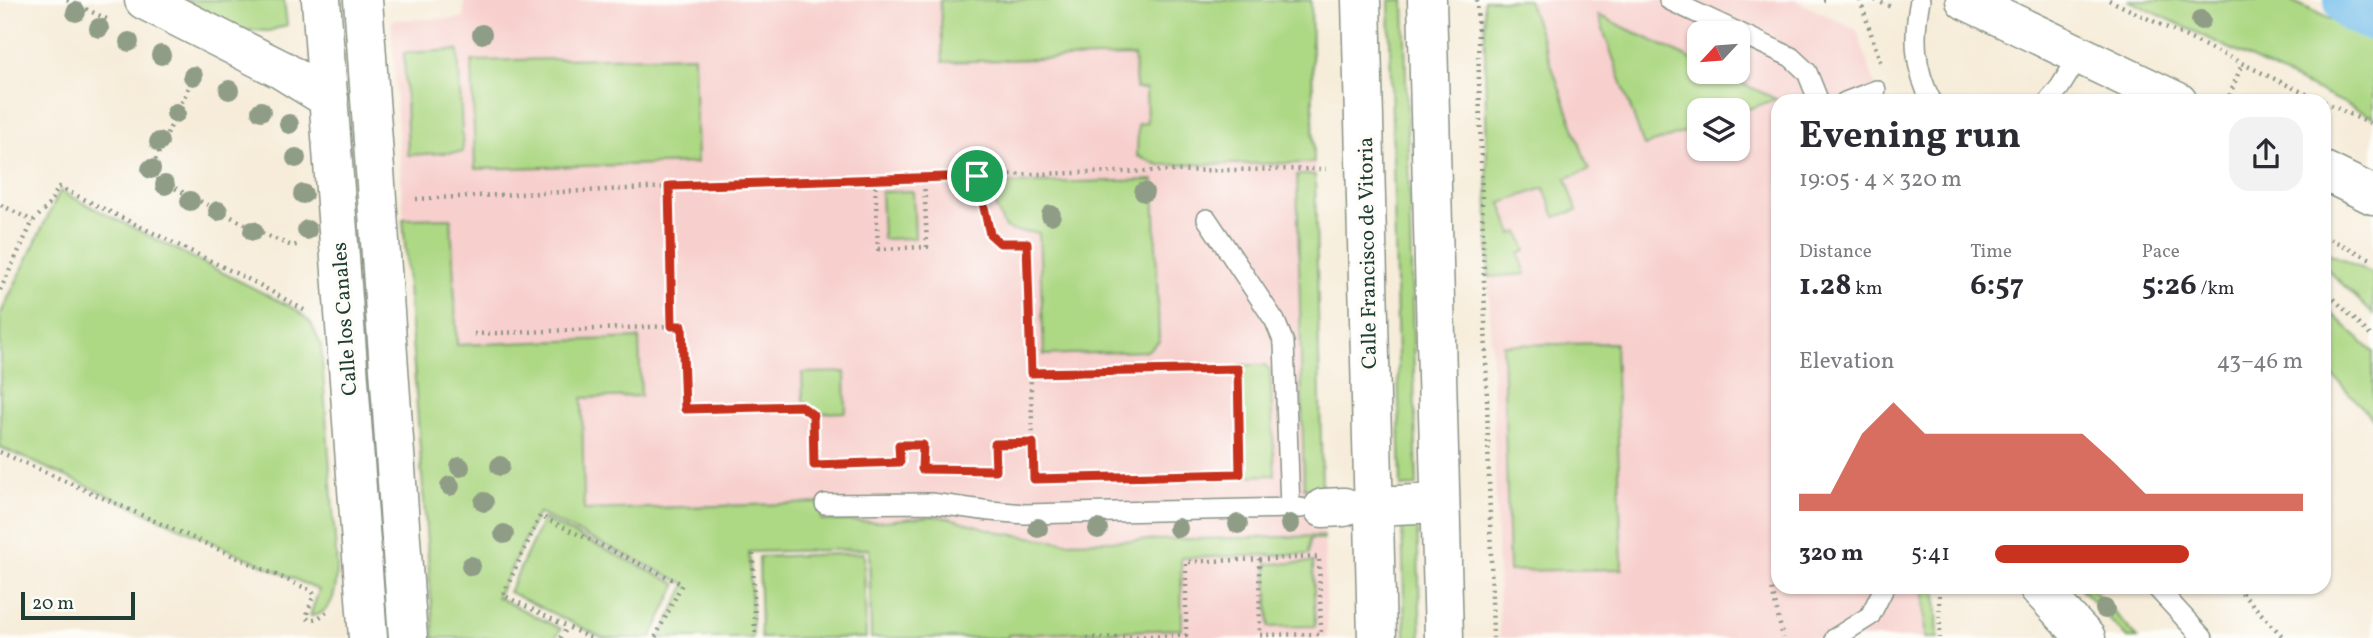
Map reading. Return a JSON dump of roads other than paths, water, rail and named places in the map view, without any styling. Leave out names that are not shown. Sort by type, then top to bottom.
[{"type":"street","name":"Calle los Canales","points":[[321,0],[369,638]]},
{"type":"street","name":"Calle Francisco de Vitoria","points":[[1361,0],[1332,507],[1377,638]]},
{"type":"street","points":[[1427,0],[1444,638]]},
{"type":"street","points":[[1965,0],[2161,94]]},
{"type":"street","name":"Calle los Canales","points":[[363,2],[408,638]]},
{"type":"street","points":[[130,12],[237,47],[250,50],[286,50],[324,41],[346,27],[363,2]]},
{"type":"street","points":[[237,47],[282,70],[329,99]]},
{"type":"street","points":[[2331,174],[2373,195]]},
{"type":"street","points":[[342,292],[382,290]]},
{"type":"street","points":[[1332,507],[1440,503]]},
{"type":"street","points":[[2045,594],[2086,638]]},
{"type":"lane","points":[[1669,0],[1791,57],[1807,72],[1816,94]]},
{"type":"lane","points":[[1920,0],[1915,50],[1919,75],[1928,94]]},
{"type":"lane","points":[[2055,94],[2080,55]]},
{"type":"lane","points":[[1859,94],[1880,82]]},
{"type":"lane","points":[[825,504],[931,503],[1025,514],[1332,507],[1284,343],[1275,321],[1206,219]]},
{"type":"lane","points":[[1835,638],[1870,616],[1881,594]]},
{"type":"lane","points":[[2163,594],[2203,638]]},
{"type":"waterway","points":[[2358,0],[2373,7]]}]
